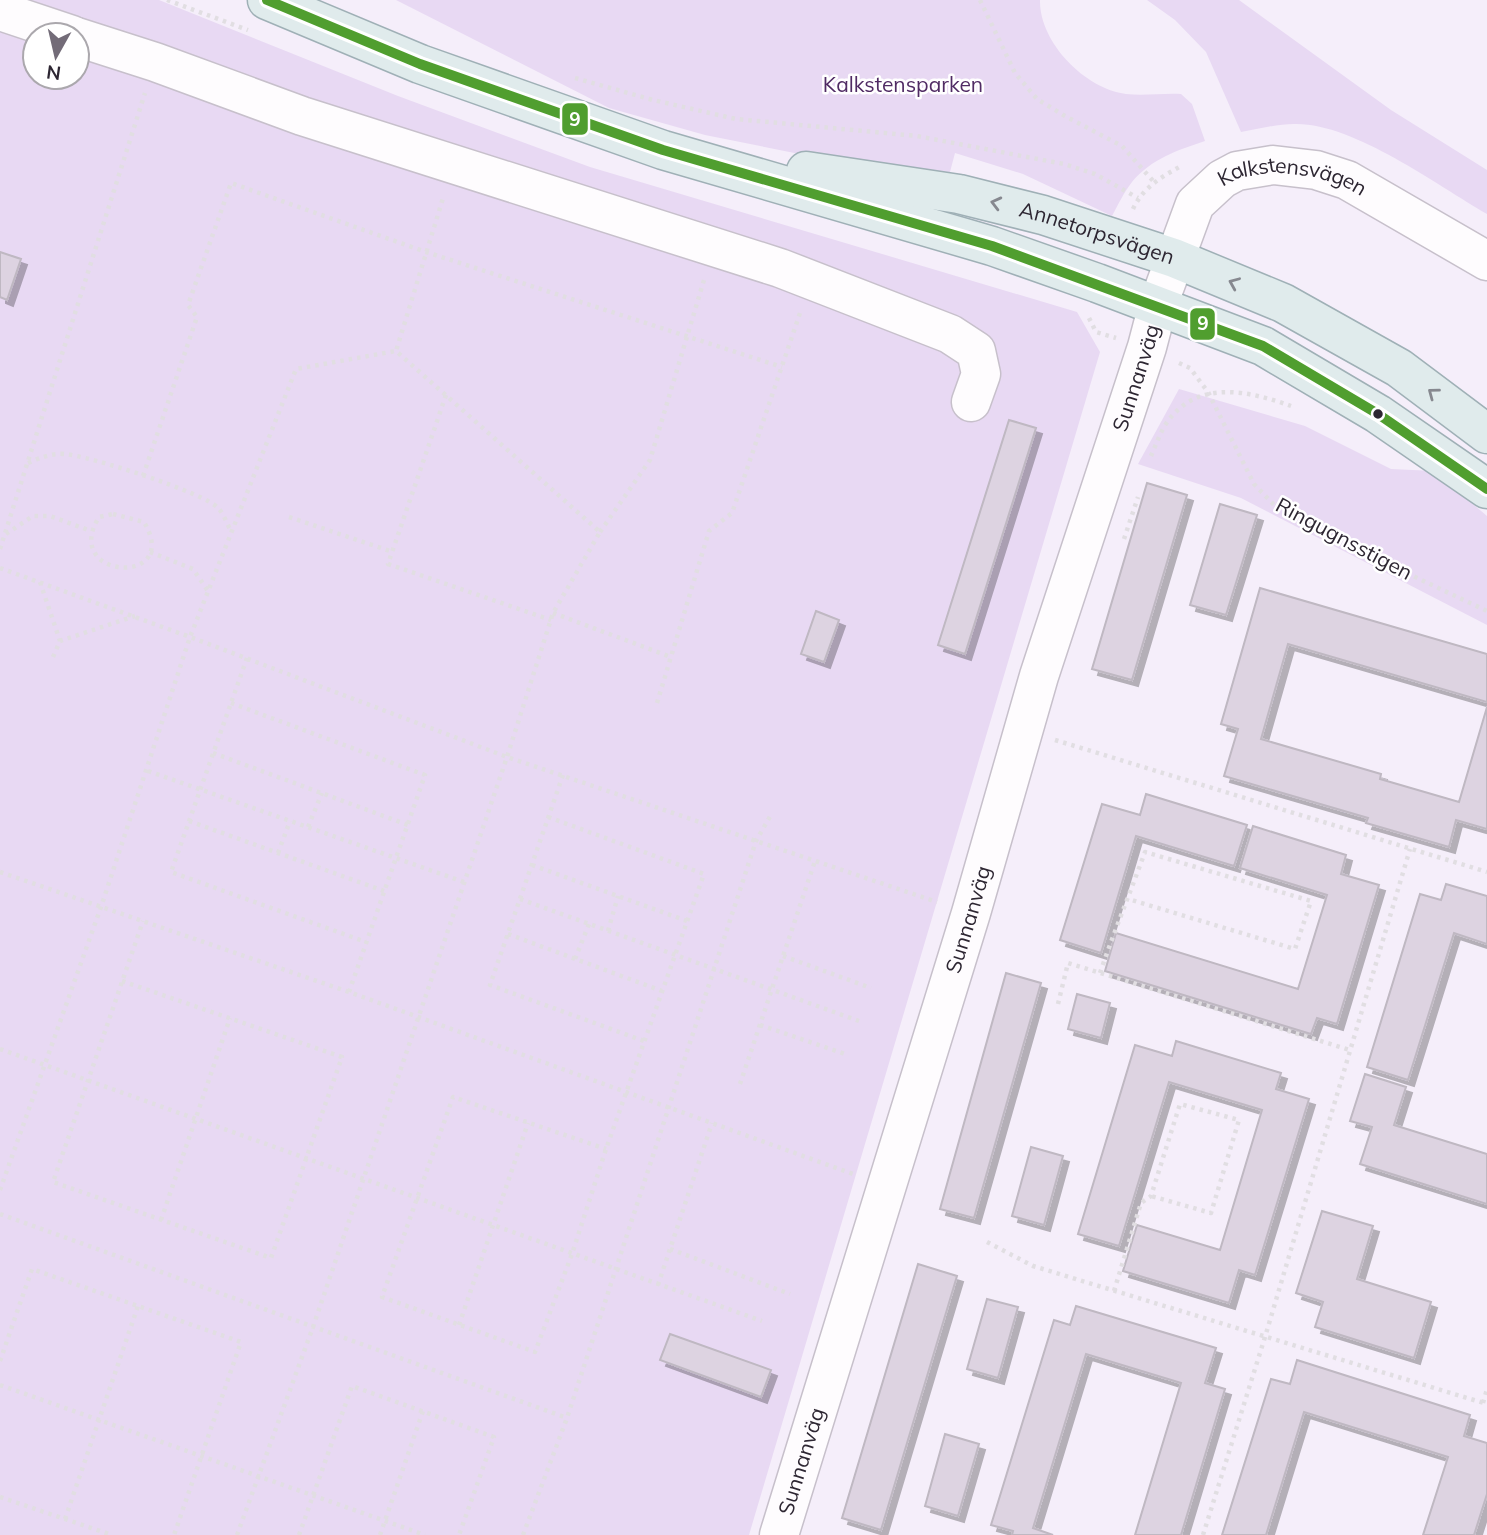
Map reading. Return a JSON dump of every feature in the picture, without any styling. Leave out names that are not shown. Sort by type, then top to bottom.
[{"type":"main road","name":"Annetorpsvägen","points":[[267,0],[420,64],[663,150],[992,246],[1158,305],[1263,346],[1378,414],[1487,489]]},
{"type":"main road","name":"Annetorpsvägen","points":[[663,150],[959,194],[1043,215],[1174,258],[1283,303],[1388,361],[1487,434]]},
{"type":"street","points":[[0,11],[30,21]]},
{"type":"street","points":[[91,41],[302,117],[714,246],[950,334],[976,351],[981,374],[971,402]]},
{"type":"street","name":"Kalkstensvägen","points":[[1158,305],[1195,204],[1222,179],[1237,170],[1273,165],[1315,170],[1347,180],[1487,261]]},
{"type":"street","name":"Sunnanväg","points":[[779,1535],[971,914],[1043,663],[1147,347],[1158,305]]},
{"type":"path","points":[[980,0],[1015,73],[1037,99],[1122,146],[1154,182]]},
{"type":"path","points":[[0,549],[155,62]]},
{"type":"path","points":[[567,76],[736,119],[916,136],[1064,164],[1096,174],[1138,198]]},
{"type":"path","points":[[396,351],[454,164]]},
{"type":"path","points":[[143,476],[197,317],[188,304],[232,183],[426,251],[782,367]]},
{"type":"path","points":[[237,1535],[313,1327],[507,757],[553,613],[600,532],[650,460],[714,246]]},
{"type":"path","points":[[657,703],[709,531],[732,513],[811,281]]},
{"type":"path","name":"Ringugnsstigen","points":[[1147,347],[1190,368],[1208,392],[1254,484],[1275,506],[1339,541],[1487,611]]},
{"type":"path","points":[[396,351],[600,532]]},
{"type":"path","points":[[0,1190],[148,771],[190,637],[296,369],[396,351]]},
{"type":"path","points":[[1148,462],[1168,421],[1186,403],[1208,392],[1238,393],[1302,410]]},
{"type":"path","points":[[446,395],[388,565],[551,620]]},
{"type":"path","points":[[27,464],[44,456],[70,454],[143,476],[211,502],[217,506],[231,532]]},
{"type":"path","points":[[1120,544],[1127,533],[1141,486]]},
{"type":"path","points":[[113,514],[130,516],[144,522],[152,534],[150,552],[146,561],[136,568],[108,565],[95,554],[90,541],[91,531],[99,517],[113,514]]},
{"type":"path","points":[[5,534],[33,516],[50,516],[91,531]]},
{"type":"path","points":[[289,517],[393,552]]},
{"type":"path","points":[[150,552],[193,569],[208,592]]},
{"type":"path","points":[[0,568],[135,616],[507,757],[971,914]]},
{"type":"path","points":[[40,582],[60,641],[53,657]]},
{"type":"path","points":[[553,613],[671,657]]},
{"type":"path","points":[[60,641],[135,616]]},
{"type":"path","points":[[247,658],[171,872],[366,942]]},
{"type":"path","points":[[231,703],[425,775],[349,992]]},
{"type":"path","points":[[1024,731],[1487,872]]},
{"type":"path","points":[[214,752],[408,825]]},
{"type":"path","points":[[148,771],[464,882]]},
{"type":"path","points":[[563,775],[490,985],[644,1041]]},
{"type":"path","points":[[308,827],[322,793]]},
{"type":"path","points":[[523,1535],[567,1418],[756,841],[772,813]]},
{"type":"path","points":[[548,817],[704,874],[606,1149],[572,1254],[535,1352],[382,1297],[453,1097],[606,1149]]},
{"type":"path","points":[[189,821],[384,891]]},
{"type":"path","points":[[278,853],[290,821]]},
{"type":"path","points":[[1203,1535],[1265,1337],[1410,849]]},
{"type":"path","points":[[1100,973],[1144,852],[1311,901],[1295,949],[1128,899]]},
{"type":"path","points":[[740,1084],[815,861]]},
{"type":"path","points":[[532,865],[687,920]]},
{"type":"path","points":[[0,872],[349,992],[887,1187]]},
{"type":"path","points":[[608,931],[618,896]]},
{"type":"path","points":[[520,899],[859,1021]]},
{"type":"path","points":[[122,981],[342,1057],[271,1258],[54,1182],[122,981],[143,921]]},
{"type":"path","points":[[575,959],[589,924]]},
{"type":"path","points":[[508,934],[662,991]]},
{"type":"path","points":[[783,956],[871,988]]},
{"type":"path","points":[[1058,1004],[1068,963],[1350,1050]]},
{"type":"path","points":[[161,1220],[230,1018]]},
{"type":"path","points":[[760,1025],[848,1055]]},
{"type":"path","points":[[0,1049],[762,1321]]},
{"type":"path","points":[[1114,1291],[1141,1203],[1151,1196],[1180,1104],[1239,1121],[1211,1213],[1151,1196]]},
{"type":"path","points":[[459,1325],[528,1123]]},
{"type":"path","points":[[658,1284],[712,1123]]},
{"type":"path","points":[[0,1214],[567,1418]]},
{"type":"path","points":[[988,1242],[1033,1266],[1485,1404],[1487,1389]]},
{"type":"path","points":[[670,1249],[790,1294]]},
{"type":"path","points":[[0,1361],[32,1269],[241,1342],[174,1535]]},
{"type":"path","points":[[65,1519],[138,1306]]},
{"type":"path","points":[[0,1385],[425,1535]]},
{"type":"path","points":[[299,1535],[352,1386],[494,1437],[459,1535]]},
{"type":"path","points":[[380,1535],[423,1411]]},
{"type":"path","points":[[0,1496],[112,1535]]},
{"type":"green space","points":[[0,0],[159,0],[398,96],[590,167],[1077,312],[1100,352],[749,1535],[0,1535]]},
{"type":"green space","name":"Kalkstensparken","points":[[396,0],[1040,0],[1047,32],[1067,61],[1081,73],[1110,90],[1126,94],[1181,94],[1192,104],[1205,141],[1156,161],[1139,174],[1112,216],[1023,174],[955,153],[950,172],[879,170],[705,135],[609,108]]},
{"type":"green space","points":[[1147,0],[1239,0],[1391,110],[1487,170],[1487,214],[1394,157],[1342,133],[1317,126],[1294,124],[1241,132],[1206,52],[1175,20]]},
{"type":"green space","points":[[1179,389],[1305,426],[1391,469],[1434,471],[1487,516],[1487,625],[1241,498],[1138,464]]},
{"type":"building","points":[[0,252],[21,259],[7,300],[0,297]]},
{"type":"building","points":[[1009,420],[1036,428],[965,654],[938,645]]},
{"type":"building","points":[[1147,483],[1187,495],[1132,680],[1092,669]]},
{"type":"building","points":[[1220,504],[1257,515],[1226,615],[1190,605]]},
{"type":"building","points":[[1260,588],[1487,654],[1487,702],[1288,644],[1261,739],[1381,774],[1380,779],[1459,802],[1487,707],[1487,829],[1456,820],[1449,847],[1366,823],[1368,818],[1224,776],[1238,729],[1221,724]]},
{"type":"building","points":[[816,611],[839,620],[824,662],[801,654]]},
{"type":"building","points":[[1146,794],[1247,825],[1234,866],[1136,836],[1101,953],[1060,940],[1102,804],[1140,815]]},
{"type":"building","points":[[1253,826],[1346,855],[1341,874],[1379,885],[1337,1024],[1317,1018],[1311,1034],[1105,971],[1116,933],[1298,989],[1327,895],[1240,868]]},
{"type":"building","points":[[1446,884],[1487,896],[1487,944],[1454,933],[1408,1080],[1367,1067],[1420,894],[1441,900]]},
{"type":"building","points":[[1006,973],[1041,983],[974,1218],[940,1209]]},
{"type":"building","points":[[1077,994],[1110,1003],[1101,1038],[1068,1029]]},
{"type":"building","points":[[1176,1041],[1281,1073],[1276,1089],[1309,1099],[1255,1275],[1239,1270],[1229,1303],[1123,1271],[1137,1225],[1220,1250],[1262,1110],[1169,1082],[1119,1246],[1078,1234],[1135,1045],[1172,1056]]},
{"type":"building","points":[[1365,1074],[1406,1087],[1394,1125],[1487,1154],[1487,1204],[1360,1164],[1372,1127],[1350,1121]]},
{"type":"building","points":[[1031,1147],[1063,1156],[1044,1225],[1012,1216]]},
{"type":"building","points":[[1322,1211],[1373,1226],[1357,1279],[1431,1302],[1414,1358],[1315,1327],[1323,1302],[1296,1293]]},
{"type":"building","points":[[918,1264],[957,1276],[881,1530],[842,1518]]},
{"type":"building","points":[[987,1299],[1018,1307],[998,1378],[967,1369]]},
{"type":"building","points":[[1076,1306],[1216,1348],[1205,1383],[1225,1389],[1181,1535],[1135,1535],[1181,1383],[1086,1354],[1033,1528],[1053,1535],[1012,1535],[1013,1531],[991,1525],[1054,1320],[1070,1325]]},
{"type":"building","points":[[670,1334],[771,1370],[761,1397],[660,1360]]},
{"type":"building","points":[[1297,1360],[1470,1415],[1464,1436],[1487,1443],[1487,1494],[1474,1535],[1423,1535],[1448,1457],[1304,1412],[1266,1535],[1222,1535],[1271,1379],[1290,1384]]},
{"type":"building","points":[[945,1434],[979,1444],[958,1516],[925,1506]]},
{"type":"transit line","name":"9","points":[[267,0],[420,64],[663,150],[992,246],[1263,346],[1378,414],[1487,489]]}]
